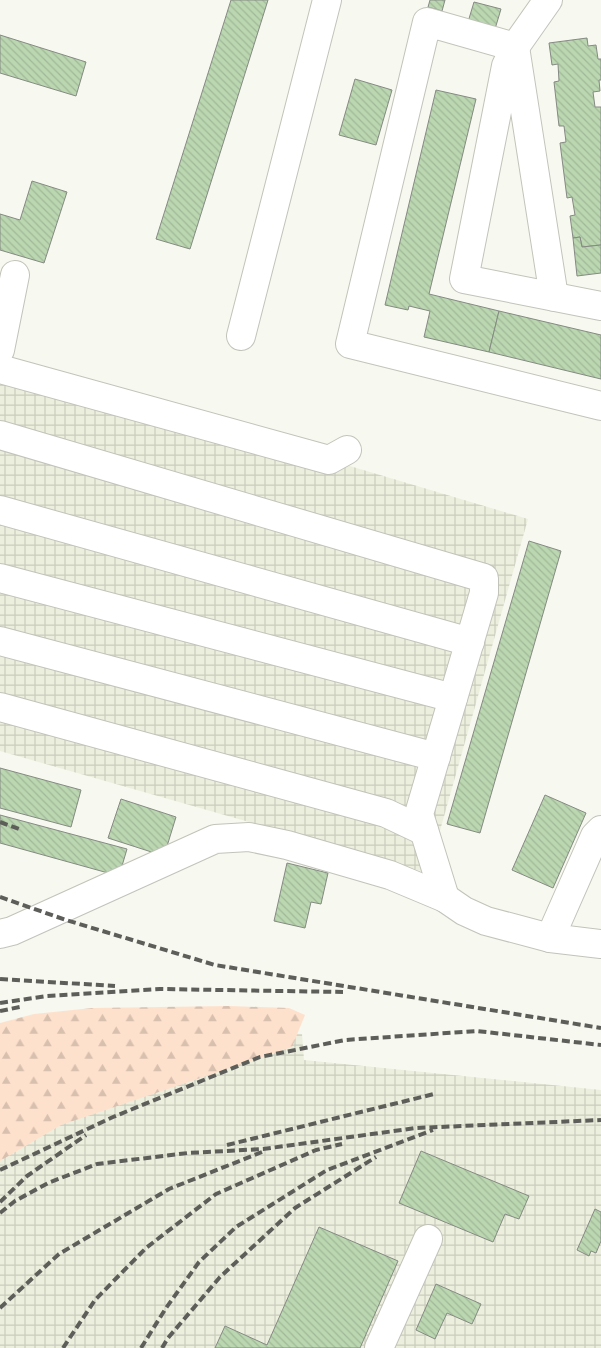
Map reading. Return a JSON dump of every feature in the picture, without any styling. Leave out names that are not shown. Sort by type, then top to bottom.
[{"type":"lane","points":[[241,336],[328,0]]},
{"type":"lane","points":[[548,0],[515,47],[506,66],[464,279],[601,306]]},
{"type":"lane","points":[[515,47],[427,22],[350,344],[601,406]]},
{"type":"lane","points":[[515,47],[554,297]]},
{"type":"lane","points":[[0,350],[15,275]]},
{"type":"lane","points":[[0,369],[329,460],[347,450]]},
{"type":"lane","points":[[0,435],[484,578],[484,593],[419,814],[445,898]]},
{"type":"lane","points":[[0,510],[470,642]]},
{"type":"lane","points":[[0,578],[453,698]]},
{"type":"lane","points":[[0,641],[436,757]]},
{"type":"lane","points":[[0,707],[386,813],[424,831]]},
{"type":"lane","points":[[550,938],[595,836],[601,830]]},
{"type":"lane","points":[[0,934],[12,931],[215,839],[249,837],[287,845],[390,875],[445,898],[464,911],[486,921],[550,938],[601,944]]},
{"type":"lane","points":[[379,1348],[428,1239]]},
{"type":"shaded area","points":[[0,362],[528,519],[428,873],[0,751]]},
{"type":"shaded area","points":[[77,1023],[302,1034],[304,1060],[601,1090],[601,1348],[0,1348],[0,1059]]},
{"type":"green space","points":[[229,1006],[289,1008],[305,1015],[292,1047],[61,1125],[0,1161],[0,1023],[34,1014],[92,1008]]},
{"type":"building","points":[[231,0],[268,0],[190,249],[156,239]]},
{"type":"building","points":[[430,0],[445,0],[442,11],[428,7]]},
{"type":"building","points":[[474,2],[501,9],[495,29],[468,22]]},
{"type":"building","points":[[0,35],[86,62],[76,96],[0,73]]},
{"type":"building","points":[[587,38],[588,46],[596,45],[598,59],[601,59],[600,91],[593,92],[595,107],[601,107],[601,245],[582,247],[580,237],[573,238],[570,216],[575,215],[572,197],[567,198],[560,143],[566,142],[564,126],[559,126],[554,82],[559,81],[558,64],[552,65],[549,43]]},
{"type":"building","points":[[355,79],[392,90],[376,145],[339,135]]},
{"type":"building","points":[[436,90],[476,99],[429,294],[499,311],[489,352],[424,337],[430,311],[409,306],[408,310],[385,305]]},
{"type":"building","points":[[32,181],[67,192],[44,263],[0,250],[0,214],[20,220]]},
{"type":"building","points":[[580,237],[582,247],[601,245],[601,273],[577,276],[573,238]]},
{"type":"building","points":[[499,311],[601,335],[601,379],[489,352]]},
{"type":"building","points":[[529,541],[561,551],[480,833],[447,824]]},
{"type":"building","points":[[0,768],[81,790],[71,827],[0,808]]},
{"type":"building","points":[[545,795],[586,813],[553,888],[512,870]]},
{"type":"building","points":[[121,799],[176,817],[164,856],[108,838]]},
{"type":"building","points":[[0,815],[127,849],[119,876],[0,843]]},
{"type":"building","points":[[287,863],[328,873],[321,904],[311,902],[305,928],[274,921]]},
{"type":"building","points":[[421,1151],[529,1196],[519,1219],[505,1214],[493,1242],[399,1203]]},
{"type":"building","points":[[595,1209],[601,1212],[601,1241],[596,1253],[591,1251],[589,1256],[577,1250]]},
{"type":"building","points":[[319,1227],[398,1261],[360,1348],[215,1348],[225,1326],[267,1345]]},
{"type":"building","points":[[436,1284],[481,1304],[472,1324],[447,1313],[435,1339],[416,1330]]},
{"type":"railway","points":[[0,822],[19,829]]},
{"type":"railway","points":[[0,897],[66,920],[215,965],[601,1028]]},
{"type":"railway","points":[[0,979],[115,986]]},
{"type":"railway","points":[[0,1003],[47,996],[160,989],[343,992]]},
{"type":"railway","points":[[0,1011],[20,1007]]},
{"type":"railway","points":[[0,1170],[113,1117],[260,1057],[345,1040],[477,1031],[601,1045]]},
{"type":"railway","points":[[227,1145],[434,1094]]},
{"type":"railway","points":[[0,1213],[15,1201],[48,1183],[97,1164],[188,1153],[263,1149],[416,1128],[601,1120]]},
{"type":"railway","points":[[141,1348],[166,1308],[199,1262],[236,1227],[327,1170],[433,1130]]},
{"type":"railway","points":[[0,1202],[27,1176],[86,1135]]},
{"type":"railway","points":[[63,1348],[95,1300],[146,1248],[216,1194],[316,1150],[342,1144]]},
{"type":"railway","points":[[0,1308],[59,1254],[169,1189],[262,1152]]},
{"type":"railway","points":[[162,1348],[168,1338],[220,1277],[295,1208],[376,1157]]}]
